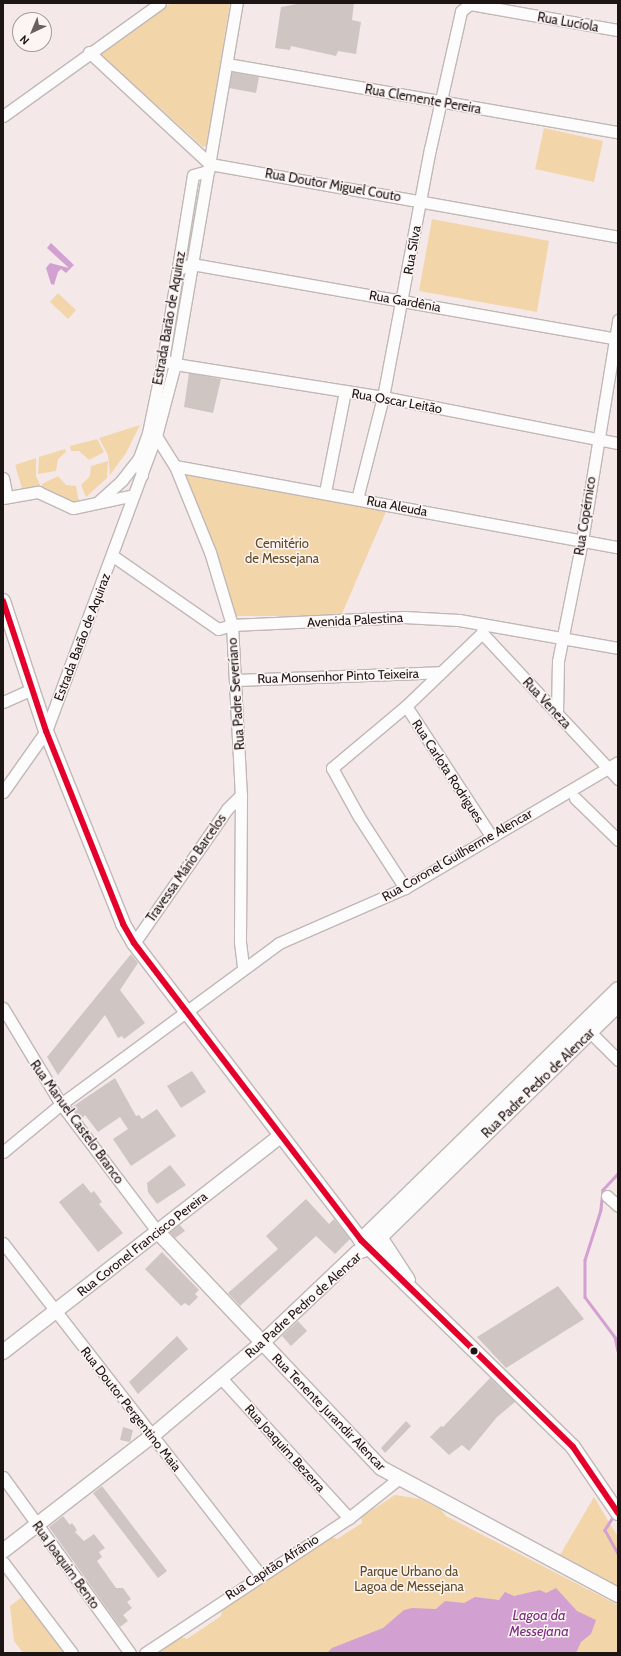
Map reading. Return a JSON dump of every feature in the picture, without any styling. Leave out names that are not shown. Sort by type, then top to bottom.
[{"type":"main road","points":[[3,602],[46,731],[123,924],[134,943],[184,1011],[365,1244],[573,1447],[618,1513]]},
{"type":"main road","name":"Rua Padre Pedro de Alencar","points":[[3,1551],[152,1436],[262,1343],[358,1252],[586,1028],[618,989]]},
{"type":"main road","name":"Rua Padre Pedro de Alencar","points":[[586,1028],[618,1005]]},
{"type":"main road","name":"Rua Coronel Francisco Pereira","points":[[3,1352],[280,1136]]},
{"type":"main road","name":"Rua Padre Pedro de Alencar","points":[[365,1244],[380,1237],[420,1191]]},
{"type":"main road","name":"Rua Tenente Jurandir Alencar","points":[[157,1231],[365,1453],[398,1479],[618,1595]]},
{"type":"main road","points":[[380,1237],[414,1292]]},
{"type":"street","points":[[3,116],[89,52],[160,3]]},
{"type":"street","name":"Estrada Barão de Aquiraz","points":[[3,792],[46,731],[113,556],[161,420],[175,364],[228,64],[237,3]]},
{"type":"street","name":"Rua Lucíola","points":[[470,4],[618,30]]},
{"type":"street","name":"Rua Sílva","points":[[358,499],[382,397],[457,22],[461,11],[470,4]]},
{"type":"street","points":[[89,52],[209,167]]},
{"type":"street","name":"Rua Clemente Pereira","points":[[228,64],[618,132]]},
{"type":"street","name":"Estrada Barão de Aquiraz","points":[[142,474],[139,458],[153,410],[163,360],[193,175],[209,167]]},
{"type":"street","name":"Rua Doutor Miguel Couto","points":[[209,167],[421,200],[618,237]]},
{"type":"street","points":[[178,269],[192,264]]},
{"type":"street","name":"Rua Gardênia","points":[[192,264],[616,339]]},
{"type":"street","points":[[171,311],[186,303]]},
{"type":"street","name":"Rua Copérnico","points":[[557,713],[556,675],[582,541],[618,320]]},
{"type":"street","name":"Rua Oscar Leitão","points":[[163,360],[175,364],[382,397],[618,443]]},
{"type":"street","points":[[326,487],[345,391]]},
{"type":"street","points":[[153,410],[161,420]]},
{"type":"street","name":"Rua Padre Severíano","points":[[156,436],[175,466],[210,552],[232,625],[241,795],[240,942],[243,966]]},
{"type":"street","points":[[98,502],[122,480],[139,458]]},
{"type":"street","name":"Rua Aleuda","points":[[175,466],[618,547]]},
{"type":"street","points":[[3,478],[5,497],[38,492],[73,508],[134,495]]},
{"type":"street","name":"Avenida Palestina","points":[[113,556],[218,628],[232,625],[404,617],[483,629],[563,638],[618,648]]},
{"type":"street","points":[[405,888],[334,775],[333,765],[406,706],[483,629]]},
{"type":"street","name":"Rua Veneza","points":[[483,629],[618,779]]},
{"type":"street","name":"Rua Monsenhor Pinto Teixeira","points":[[236,680],[440,672]]},
{"type":"street","points":[[3,702],[32,689]]},
{"type":"street","name":"Rua Carlota Rodrigues","points":[[406,706],[491,836]]},
{"type":"street","name":"Rua Coronel Guilherme Alencar","points":[[3,1152],[61,1104],[243,966],[291,936],[405,888],[618,762]]},
{"type":"street","name":"Travessa Mário Barcelos","points":[[134,943],[227,809],[241,795]]},
{"type":"street","points":[[575,798],[618,840]]},
{"type":"street","name":"Rua Manuel Castelo Branco","points":[[3,1008],[61,1104],[157,1231]]},
{"type":"street","points":[[586,1028],[618,1060]]},
{"type":"street","points":[[607,1196],[618,1206]]},
{"type":"street","name":"Rua Doutor Pergentino Maia","points":[[3,1243],[260,1574]]},
{"type":"street","name":"Rua Joaquim Bezerra","points":[[221,1378],[349,1518]]},
{"type":"street","name":"Rua Joaquim Bento","points":[[3,1476],[130,1653]]},
{"type":"street","name":"Rua Capitão Afrânio","points":[[145,1653],[260,1574],[349,1518],[398,1479]]},
{"type":"street","points":[[3,1562],[72,1653]]},
{"type":"green space","points":[[171,3],[230,3],[207,146],[203,147],[100,54]]},
{"type":"green space","points":[[544,128],[603,141],[594,182],[535,169]]},
{"type":"green space","points":[[432,219],[549,241],[537,312],[419,291]]},
{"type":"green space","points":[[58,293],[76,310],[68,319],[50,302]]},
{"type":"green space","points":[[140,425],[126,453],[110,475],[108,455],[99,438]]},
{"type":"green space","points":[[97,439],[104,452],[89,460],[79,451],[71,451],[70,446]]},
{"type":"green space","points":[[65,449],[66,452],[58,459],[56,471],[38,474],[39,457]]},
{"type":"green space","points":[[36,458],[36,476],[41,487],[22,488],[15,465]]},
{"type":"green space","points":[[108,461],[107,478],[86,497],[81,485],[90,476],[91,466]]},
{"type":"green space","name":"Cemitério de Messejana","points":[[177,464],[388,507],[341,616],[234,616]]},
{"type":"green space","points":[[58,476],[66,485],[76,486],[79,502],[72,502],[43,488],[42,484]]},
{"type":"green space","name":"Parque Urbano da Lagoa de Messejana","points":[[395,1495],[420,1499],[441,1510],[446,1516],[618,1605],[618,1653],[155,1653],[180,1636],[187,1639],[221,1616],[222,1608],[329,1536],[337,1539],[362,1523],[361,1517]]},
{"type":"green space","points":[[594,1497],[618,1537],[618,1588],[560,1555]]},
{"type":"green space","points":[[22,1597],[64,1653],[23,1653],[14,1641],[10,1606]]},
{"type":"water","points":[[51,243],[74,265],[66,273],[61,269],[58,272],[54,285],[51,284],[46,268],[50,263],[69,268],[47,248]]},
{"type":"water","name":"Lagoa da Messejana","points":[[556,1588],[577,1611],[596,1620],[591,1634],[581,1642],[576,1653],[327,1653],[332,1648],[383,1628],[404,1610],[412,1608],[436,1609],[445,1601],[464,1603],[475,1597],[499,1600],[505,1592],[514,1596],[540,1590],[546,1593]]},
{"type":"building","points":[[302,3],[354,3],[352,20],[361,22],[356,54],[338,51],[336,56],[291,46],[290,50],[275,48],[281,7]]},
{"type":"building","points":[[232,72],[259,77],[256,93],[229,88]]},
{"type":"building","points":[[189,373],[221,379],[213,413],[184,407]]},
{"type":"building","points":[[131,954],[138,963],[120,990],[145,1023],[124,1039],[122,1036],[118,1038],[105,1015],[58,1075],[47,1057]]},
{"type":"building","points":[[192,1071],[206,1092],[181,1108],[167,1086]]},
{"type":"building","points":[[115,1078],[136,1116],[139,1115],[142,1119],[157,1109],[176,1136],[131,1166],[113,1139],[128,1129],[120,1117],[98,1132],[85,1115],[81,1119],[72,1107]]},
{"type":"building","points":[[170,1165],[186,1185],[157,1204],[148,1192],[147,1183]]},
{"type":"building","points":[[83,1183],[91,1193],[94,1191],[102,1202],[99,1204],[123,1233],[98,1252],[59,1202]]},
{"type":"building","points":[[306,1199],[329,1224],[334,1219],[350,1239],[335,1254],[316,1236],[240,1306],[228,1293],[278,1249],[266,1236]]},
{"type":"building","points":[[180,1225],[185,1231],[175,1238],[170,1232]]},
{"type":"building","points":[[162,1252],[199,1290],[195,1294],[198,1297],[189,1306],[185,1303],[181,1306],[145,1269]]},
{"type":"building","points":[[558,1286],[584,1319],[506,1368],[477,1337]]},
{"type":"building","points":[[298,1321],[307,1331],[291,1346],[282,1336]]},
{"type":"building","points":[[177,1336],[188,1349],[138,1394],[129,1382]]},
{"type":"building","points":[[490,1378],[515,1402],[497,1417],[469,1451],[462,1445],[449,1455],[430,1437],[441,1426],[443,1427]]},
{"type":"building","points":[[406,1421],[411,1426],[385,1453],[381,1448]]},
{"type":"building","points":[[123,1427],[133,1430],[130,1442],[120,1440]]},
{"type":"building","points":[[102,1486],[167,1571],[158,1578],[93,1493]]},
{"type":"building","points":[[63,1516],[70,1525],[72,1523],[77,1530],[75,1532],[84,1541],[94,1534],[105,1548],[99,1552],[102,1557],[97,1561],[116,1588],[123,1588],[131,1599],[127,1602],[132,1608],[123,1615],[128,1621],[120,1627],[49,1527]]},
{"type":"waterway","points":[[618,1174],[603,1190],[601,1210],[585,1260],[585,1297],[615,1337],[618,1351]]},
{"type":"waterway","points":[[614,1516],[605,1530],[618,1553]]},
{"type":"transit line","points":[[3,601],[46,731],[123,924],[134,943],[361,1240],[573,1447],[618,1513]]}]
